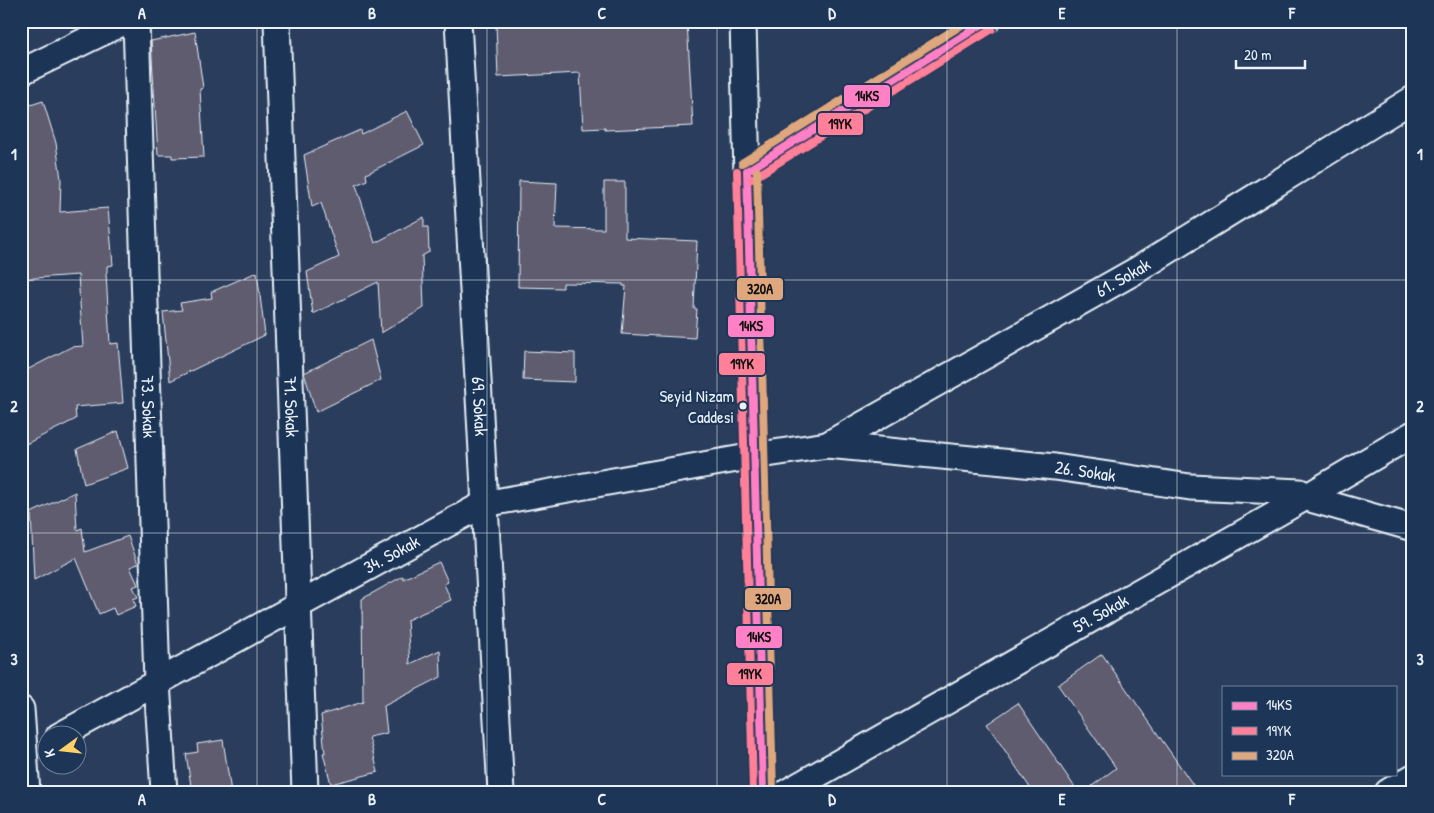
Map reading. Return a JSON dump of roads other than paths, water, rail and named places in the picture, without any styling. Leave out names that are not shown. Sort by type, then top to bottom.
[{"type":"street","points":[[21,72],[126,21]]},
{"type":"street","name":"73. Sokak","points":[[136,21],[157,682],[164,792]]},
{"type":"street","name":"71. Sokak","points":[[277,21],[305,792]]},
{"type":"street","name":"69. Sokak","points":[[458,21],[501,792]]},
{"type":"street","points":[[742,21],[763,792]]},
{"type":"street","points":[[746,171],[987,21]]},
{"type":"street","name":"61. Sokak","points":[[827,445],[1137,270],[1413,99]]},
{"type":"street","name":"59. Sokak","points":[[787,792],[1306,497],[1413,434]]},
{"type":"street","name":"26. Sokak","points":[[754,456],[827,445],[1055,467],[1190,487],[1300,492],[1306,497],[1413,528]]},
{"type":"street","name":"34. Sokak","points":[[77,726],[484,504],[754,456]]},
{"type":"street","points":[[21,709],[27,792]]},
{"type":"street","points":[[23,755],[38,747]]},
{"type":"street","points":[[1388,792],[1413,778]]},
{"type":"place","name":"Seyid Nizam Caddesi","points":[[743,406]]}]
